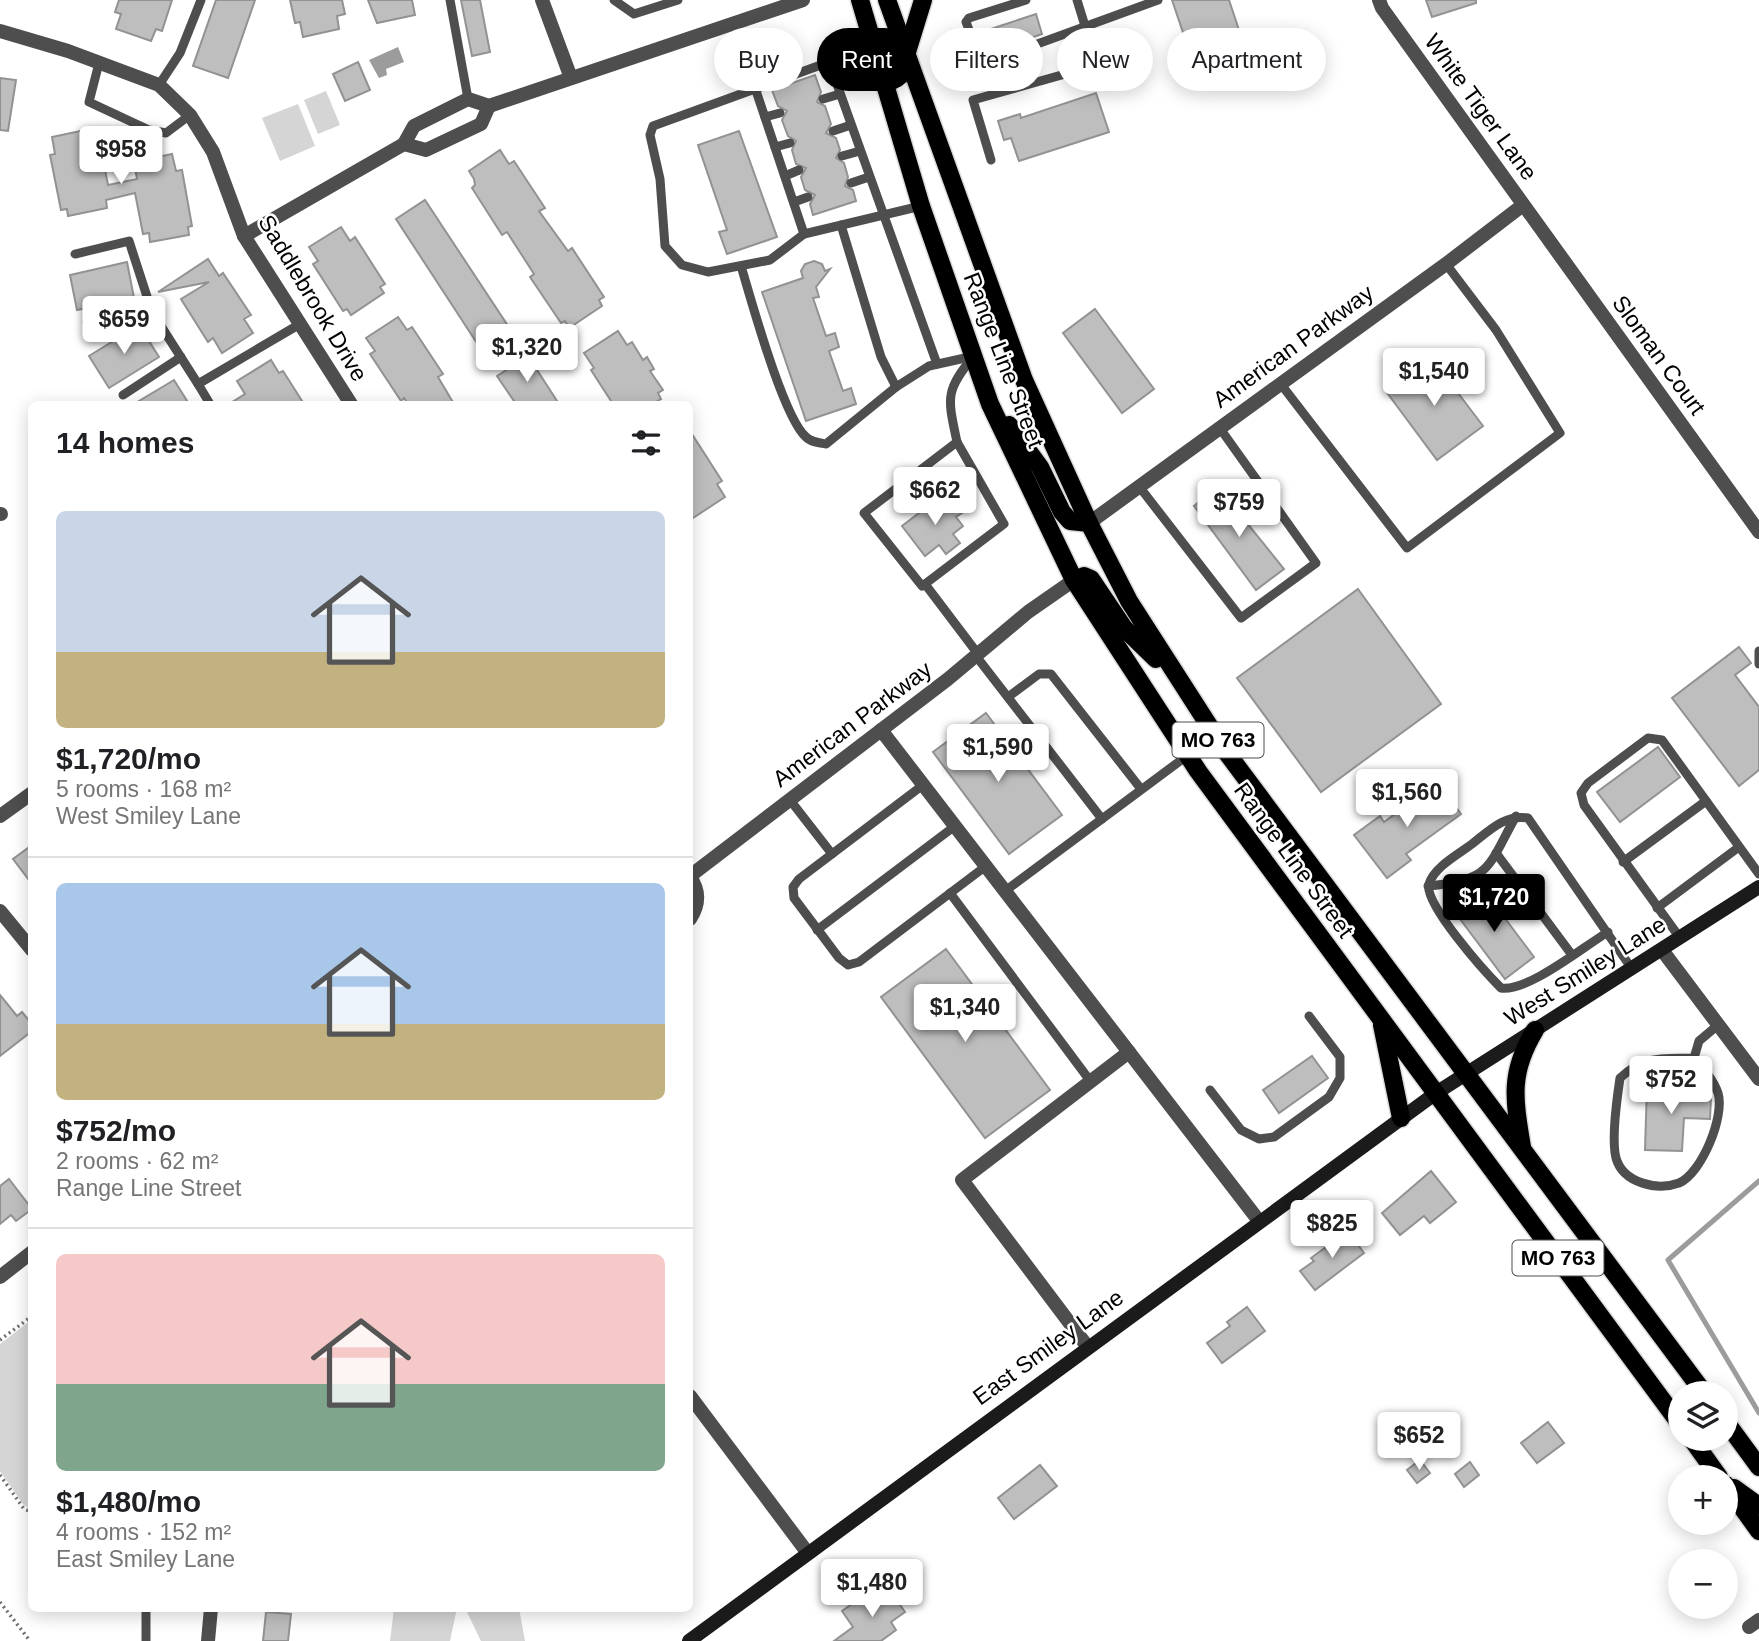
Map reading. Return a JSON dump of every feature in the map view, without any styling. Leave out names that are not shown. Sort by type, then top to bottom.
[{"type":"main road","name":"Range Line Street","points":[[860,0],[921,206],[986,393],[1074,580],[1188,755],[1668,1408]]},
{"type":"main road","name":"Range Line Street","points":[[887,0],[897,28]]},
{"type":"main road","points":[[914,28],[923,0]]},
{"type":"main road","name":"Range Line Street","points":[[916,83],[1024,380],[1089,523],[1129,601],[1224,749],[1695,1381]]},
{"type":"main road","points":[[986,393],[1040,467],[1062,512],[1070,521],[1089,523]]},
{"type":"main road","points":[[1074,580],[1084,576],[1091,579],[1124,628],[1182,685]]},
{"type":"main road","points":[[1380,1018],[1401,1118]]},
{"type":"main road","points":[[1523,1150],[1514,1101],[1516,1071],[1522,1051],[1535,1030]]},
{"type":"main road","points":[[1738,1438],[1759,1467]]},
{"type":"main road","points":[[1738,1492],[1759,1506]]},
{"type":"main road","points":[[1738,1501],[1759,1531]]},
{"type":"street","points":[[542,0],[571,78]]},
{"type":"street","points":[[244,236],[404,144],[414,126],[468,99],[489,106],[803,0]]},
{"type":"street","name":"White Tiger Lane","points":[[1379,0],[1522,205]]},
{"type":"street","name":"Saddlebrook Drive","points":[[0,31],[68,51],[159,85],[190,115],[214,152],[244,236],[349,401]]},
{"type":"street","points":[[404,144],[426,150],[481,124],[489,106]]},
{"type":"street","name":"American Parkway","points":[[1089,523],[1447,264],[1522,205]]},
{"type":"street","name":"Sloman Court","points":[[1522,205],[1759,532]]},
{"type":"street","name":"American Parkway","points":[[693,874],[1074,580]]},
{"type":"street","points":[[881,730],[1259,1222]]},
{"type":"street","points":[[0,816],[28,796]]},
{"type":"street","points":[[693,881],[698,898],[693,911]]},
{"type":"street","name":"West Smiley Lane","points":[[1436,1093],[1759,887]]},
{"type":"street","points":[[0,911],[28,945]]},
{"type":"street","points":[[1662,950],[1759,1079]]},
{"type":"street","points":[[1087,1346],[962,1180],[1129,1052]]},
{"type":"street","name":"East Smiley Lane","points":[[689,1641],[1087,1346],[1436,1093]]},
{"type":"street","points":[[0,1277],[28,1255]]},
{"type":"street","points":[[693,1400],[807,1552]]},
{"type":"street","points":[[208,1641],[211,1612]]},
{"type":"lane","points":[[159,85],[180,53],[201,0]]},
{"type":"lane","points":[[450,0],[468,99]]},
{"type":"lane","points":[[614,0],[634,14],[678,0]]},
{"type":"lane","points":[[1026,0],[969,18],[966,22],[981,61],[985,63],[1158,0]]},
{"type":"lane","points":[[991,159],[973,100],[1097,65],[1077,0]]},
{"type":"lane","points":[[733,22],[735,28]]},
{"type":"lane","points":[[99,62],[89,102],[149,130],[166,134],[190,115]]},
{"type":"lane","points":[[803,71],[829,62],[937,364]]},
{"type":"lane","points":[[749,91],[653,126],[650,135],[660,179],[665,246],[682,265],[708,272],[770,260],[804,233],[921,206]]},
{"type":"lane","points":[[756,91],[804,233]]},
{"type":"lane","points":[[823,99],[840,94]]},
{"type":"lane","points":[[765,117],[780,113]]},
{"type":"lane","points":[[833,131],[851,125]]},
{"type":"lane","points":[[775,147],[790,143]]},
{"type":"lane","points":[[842,156],[860,151]]},
{"type":"lane","points":[[785,176],[799,170]]},
{"type":"lane","points":[[850,183],[869,177]]},
{"type":"lane","points":[[794,202],[808,197]]},
{"type":"lane","points":[[841,225],[881,356],[896,387]]},
{"type":"lane","points":[[75,254],[129,242],[150,306],[208,401]]},
{"type":"lane","points":[[1280,383],[1407,548],[1560,433],[1496,330],[1447,264]]},
{"type":"lane","points":[[741,266],[765,347],[795,423],[806,437],[826,444],[896,387],[937,364],[974,356]]},
{"type":"lane","points":[[87,322],[150,306]]},
{"type":"lane","points":[[198,384],[300,324]]},
{"type":"lane","points":[[957,442],[864,513],[922,586],[1004,524],[957,442],[949,404],[954,380],[974,356]]},
{"type":"lane","points":[[122,395],[181,357]]},
{"type":"lane","points":[[1138,485],[1241,618],[1316,563],[1219,427]]},
{"type":"lane","points":[[925,584],[1101,819]]},
{"type":"lane","points":[[1759,651],[1759,664]]},
{"type":"lane","points":[[1008,697],[1039,674],[1051,674],[1142,789]]},
{"type":"lane","points":[[1680,938],[1584,806],[1581,793],[1588,783],[1648,738],[1662,740],[1759,874]]},
{"type":"lane","points":[[1005,891],[1188,755]]},
{"type":"lane","points":[[923,785],[793,887],[794,898],[817,930],[848,965],[859,962],[986,866]]},
{"type":"lane","points":[[790,800],[832,854]]},
{"type":"lane","points":[[1623,862],[1706,801]]},
{"type":"lane","points":[[1428,886],[1462,883],[1477,877],[1496,853],[1516,816]]},
{"type":"lane","points":[[1608,932],[1528,983],[1511,990],[1501,988],[1440,912],[1430,897],[1428,886],[1434,874],[1497,824],[1516,816],[1528,818],[1536,827],[1608,932],[1632,969]]},
{"type":"lane","points":[[817,930],[955,826]]},
{"type":"lane","points":[[1657,908],[1739,847]]},
{"type":"lane","points":[[1496,853],[1572,955]]},
{"type":"lane","points":[[950,893],[1091,1082]]},
{"type":"lane","points":[[1210,1090],[1241,1130],[1259,1139],[1274,1137],[1329,1097],[1340,1078],[1340,1057],[1309,1016]]},
{"type":"lane","points":[[1694,1058],[1699,1041],[1718,1025]]},
{"type":"lane","points":[[1653,1058],[1694,1058],[1708,1075],[1718,1095],[1715,1125],[1707,1151],[1696,1170],[1679,1183],[1641,1184],[1624,1174],[1616,1157],[1620,1078],[1635,1064],[1653,1058]]},
{"type":"lane","points":[[146,1612],[146,1641]]},
{"type":"path","points":[[0,1340],[28,1319]]},
{"type":"path","points":[[0,1475],[24,1509],[28,1510]]},
{"type":"path","points":[[0,1602],[30,1641]]},
{"type":"shaded area","points":[[398,47],[404,62],[386,69],[387,75],[379,78],[369,60]]},
{"type":"shaded area","points":[[326,91],[340,125],[318,134],[304,100]]},
{"type":"shaded area","points":[[298,104],[315,146],[280,161],[262,118]]},
{"type":"shaded area","points":[[28,1322],[28,1508],[0,1471],[0,1344]]},
{"type":"shaded area","points":[[394,1612],[456,1612],[450,1641],[390,1641]]},
{"type":"shaded area","points":[[467,1612],[520,1612],[525,1641],[481,1641]]},
{"type":"building","points":[[119,0],[172,0],[162,31],[156,29],[151,41],[116,29],[121,14],[115,12]]},
{"type":"building","points":[[216,0],[255,0],[228,78],[193,66]]},
{"type":"building","points":[[290,0],[342,0],[345,14],[337,16],[339,29],[303,37],[300,22],[295,23]]},
{"type":"building","points":[[368,0],[412,0],[415,15],[377,23]]},
{"type":"building","points":[[461,0],[480,0],[490,52],[472,56]]},
{"type":"building","points":[[1172,0],[1229,0],[1238,28],[1181,28]]},
{"type":"building","points":[[1426,0],[1476,0],[1476,3],[1432,17]]},
{"type":"building","points":[[1036,14],[1040,28],[994,28]]},
{"type":"building","points":[[358,62],[370,90],[345,101],[333,74]]},
{"type":"building","points":[[815,75],[817,91],[821,92],[817,102],[825,106],[831,124],[826,133],[836,138],[840,150],[836,158],[844,163],[848,177],[845,186],[853,190],[856,201],[813,215],[810,204],[815,195],[805,190],[801,177],[806,168],[796,164],[792,150],[796,141],[788,136],[782,120],[787,111],[778,106],[772,91],[803,91],[803,79]]},
{"type":"building","points":[[0,78],[16,80],[8,131],[0,130]]},
{"type":"building","points":[[1096,93],[1109,132],[1019,161],[1011,138],[1004,140],[998,121],[1020,114],[1021,118]]},
{"type":"building","points":[[90,129],[93,145],[100,144],[108,185],[137,179],[134,162],[172,154],[176,171],[182,170],[192,226],[188,227],[189,235],[150,242],[149,233],[143,234],[135,193],[106,200],[107,208],[68,216],[67,209],[61,210],[50,155],[55,154],[52,137]]},
{"type":"building","points":[[739,131],[777,237],[727,254],[719,232],[727,230],[698,145]]},
{"type":"building","points":[[500,150],[509,164],[514,161],[545,208],[539,211],[568,251],[572,248],[604,297],[599,300],[602,306],[569,328],[565,321],[561,323],[530,277],[534,274],[507,232],[502,235],[472,188],[475,185],[474,179],[469,171]]},
{"type":"building","points":[[425,200],[514,335],[484,354],[396,219]]},
{"type":"building","points":[[341,227],[350,241],[355,237],[385,284],[380,287],[384,293],[351,315],[347,309],[343,311],[313,264],[318,261],[309,247]]},
{"type":"building","points":[[208,259],[219,276],[223,273],[251,315],[244,319],[253,333],[222,353],[213,338],[208,342],[181,299],[209,282],[158,292]]},
{"type":"building","points":[[814,261],[822,264],[825,271],[830,269],[816,287],[819,297],[813,298],[826,336],[835,333],[839,347],[829,351],[843,391],[851,388],[856,404],[806,421],[762,292],[803,278],[801,271],[805,264]]},
{"type":"building","points":[[127,262],[134,298],[77,310],[70,275]]},
{"type":"building","points":[[1095,309],[1154,389],[1122,413],[1063,333]]},
{"type":"building","points":[[398,317],[407,330],[412,327],[443,374],[438,377],[452,401],[406,401],[404,398],[401,401],[370,354],[375,351],[366,338]]},
{"type":"building","points":[[139,325],[159,357],[109,388],[89,356]]},
{"type":"building","points":[[618,331],[627,345],[632,342],[643,360],[647,357],[654,369],[650,371],[663,390],[658,393],[661,399],[611,401],[591,370],[594,368],[584,353]]},
{"type":"building","points":[[528,356],[557,401],[514,401],[497,376]]},
{"type":"building","points":[[1430,356],[1483,426],[1437,460],[1385,390]]},
{"type":"building","points":[[271,360],[279,373],[283,371],[302,401],[234,401],[245,394],[237,381]]},
{"type":"building","points":[[174,380],[187,401],[139,401]]},
{"type":"building","points":[[693,436],[722,481],[717,484],[725,497],[693,518]]},
{"type":"building","points":[[1218,487],[1284,569],[1256,590],[1194,506]]},
{"type":"building","points":[[940,497],[946,506],[953,500],[962,513],[956,517],[963,526],[953,534],[960,543],[946,554],[939,545],[925,556],[902,526]]},
{"type":"building","points":[[1358,589],[1441,704],[1321,792],[1237,678]]},
{"type":"building","points":[[1739,647],[1751,663],[1735,675],[1759,707],[1759,770],[1739,786],[1672,698]]},
{"type":"building","points":[[986,713],[1062,815],[1009,854],[933,752]]},
{"type":"building","points":[[1658,747],[1680,777],[1620,822],[1597,792]]},
{"type":"building","points":[[1438,782],[1461,814],[1406,854],[1411,860],[1387,878],[1354,835],[1380,816],[1384,822]]},
{"type":"building","points":[[28,848],[28,879],[13,859]]},
{"type":"building","points":[[1483,889],[1534,957],[1505,979],[1454,911]]},
{"type":"building","points":[[946,949],[1050,1090],[985,1138],[881,997]]},
{"type":"building","points":[[0,995],[17,1016],[22,1012],[28,1019],[28,1034],[0,1056]]},
{"type":"building","points":[[1312,1056],[1328,1078],[1279,1113],[1263,1090]]},
{"type":"building","points":[[1647,1085],[1685,1086],[1685,1096],[1711,1097],[1710,1119],[1684,1118],[1682,1151],[1645,1150]]},
{"type":"building","points":[[1431,1171],[1456,1202],[1430,1223],[1424,1216],[1400,1235],[1382,1213]]},
{"type":"building","points":[[9,1179],[28,1204],[28,1212],[16,1221],[11,1215],[0,1224],[0,1186]]},
{"type":"building","points":[[1348,1231],[1364,1253],[1315,1290],[1300,1271],[1314,1261],[1311,1258]]},
{"type":"building","points":[[1247,1307],[1265,1331],[1222,1363],[1207,1343],[1230,1326],[1227,1322]]},
{"type":"building","points":[[1548,1422],[1564,1443],[1537,1463],[1521,1443]]},
{"type":"building","points":[[1420,1460],[1430,1473],[1417,1483],[1407,1470]]},
{"type":"building","points":[[1470,1462],[1479,1475],[1464,1487],[1455,1474]]},
{"type":"building","points":[[1040,1465],[1057,1486],[1014,1519],[998,1498]]},
{"type":"building","points":[[891,1592],[905,1612],[891,1622],[896,1630],[881,1641],[834,1641],[853,1627],[842,1611],[863,1596],[871,1606]]},
{"type":"building","points":[[266,1612],[291,1614],[288,1641],[263,1641]]},
{"type":"waterway","points":[[1759,1181],[1668,1260],[1759,1413]]}]
